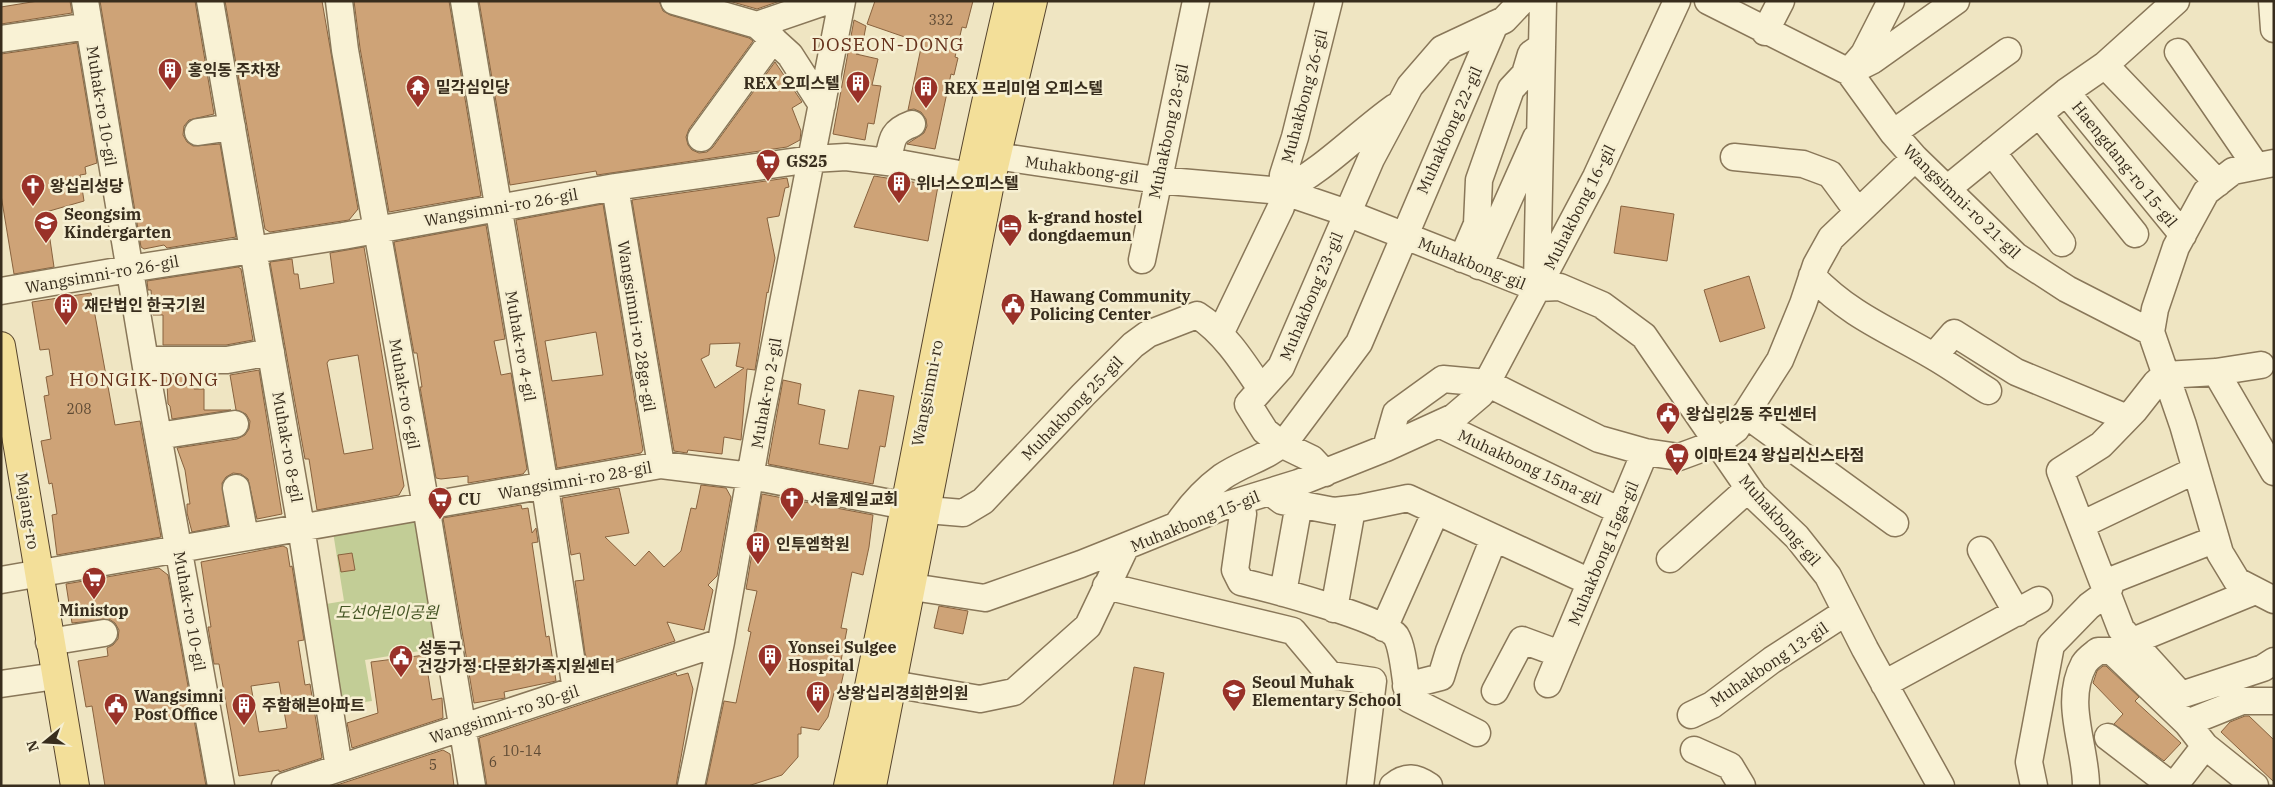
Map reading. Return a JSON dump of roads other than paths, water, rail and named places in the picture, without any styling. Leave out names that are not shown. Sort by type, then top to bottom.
[{"type":"main road","name":"Wangsimni-ro","points":[[872,786],[912,587],[916,508],[970,176],[1009,1]]},
{"type":"main road","name":"Wangsimni-ro","points":[[848,786],[916,508],[1033,1]]},
{"type":"main road","name":"Majang-ro","points":[[1,346],[4,379],[75,786]]},
{"type":"street","name":"Muhak-ro 10-gil","points":[[84,1],[89,26],[114,109],[129,269],[145,360],[146,392],[158,436],[221,786]]},
{"type":"street","name":"Muhak-ro 8-gil","points":[[210,1],[272,352],[310,525],[339,768]]},
{"type":"street","name":"Muhak-ro 6-gil","points":[[338,1],[355,59],[376,229],[426,506],[472,786]]},
{"type":"street","name":"Muhak-ro 4-gil","points":[[464,1],[545,486],[576,690]]},
{"type":"street","points":[[674,1],[765,32],[790,55],[822,105]]},
{"type":"street","points":[[701,138],[765,32],[827,1]]},
{"type":"street","name":"Muhak-ro 2-gil","points":[[691,786],[721,642],[842,1]]},
{"type":"street","name":"Muhakbong 28-gil","points":[[1142,260],[1196,1]]},
{"type":"street","name":"Muhakbong 26-gil","points":[[1282,191],[1283,175],[1295,137],[1329,1]]},
{"type":"street","name":"Muhakbong 23-gil","points":[[1282,444],[1265,430],[1248,404],[1281,367],[1371,159],[1401,102],[1410,86],[1442,49],[1504,20],[1522,1]]},
{"type":"street","name":"Muhakbong 16-gil","points":[[1537,288],[1543,1]]},
{"type":"street","name":"Muhakbong 16-gil","points":[[1537,288],[1596,177],[1677,1]]},
{"type":"street","name":"Wangsimni-ro 21-gil","points":[[1708,1],[1765,32],[1849,72],[1893,133],[1915,158],[2016,256],[2067,289],[2151,332]]},
{"type":"street","points":[[1765,32],[1781,1]]},
{"type":"street","points":[[1849,72],[1864,54],[1891,1]]},
{"type":"street","points":[[1849,72],[1873,60],[1956,1]]},
{"type":"street","name":"Haengdang-ro 15-gil","points":[[1946,189],[2066,92],[2105,65],[2176,1]]},
{"type":"street","points":[[2272,1],[2274,30]]},
{"type":"street","name":"Muhakbong 22-gil","points":[[1176,526],[1193,502],[1223,476],[1275,451],[1282,444],[1359,343],[1495,24]]},
{"type":"street","points":[[1,40],[89,26]]},
{"type":"street","points":[[1470,262],[1477,224],[1479,180],[1511,89],[1525,74],[1532,54],[1542,47]]},
{"type":"street","name":"Wangsimni-ro 21-gil","points":[[1893,133],[2008,51]]},
{"type":"street","points":[[2178,52],[2265,164],[2233,171],[2206,192],[2176,247],[2155,309],[2151,332],[2183,425],[2220,552],[2237,581],[2264,595]]},
{"type":"street","points":[[2105,65],[2218,183]]},
{"type":"street","name":"Haengdang-ro 15-gil","points":[[2066,92],[2183,235]]},
{"type":"street","points":[[1220,334],[1281,208],[1282,191],[1308,178],[1362,130],[1401,102]]},
{"type":"street","points":[[2039,114],[2135,234]]},
{"type":"street","points":[[888,162],[894,135],[902,128],[912,124]]},
{"type":"street","points":[[198,132],[232,127]]},
{"type":"street","points":[[1470,262],[1540,128]]},
{"type":"street","points":[[1992,152],[2062,243]]},
{"type":"street","points":[[970,176],[996,156]]},
{"type":"street","name":"Muhakbong-gil","points":[[996,156],[1158,180],[1282,191],[1347,213],[1537,288],[1560,286],[1602,305],[1644,336],[1748,489],[1797,537],[1823,569],[1941,786]]},
{"type":"street","name":"Wangsimni-ro 26-gil","points":[[1,291],[104,284],[129,269],[254,250],[615,187],[812,159],[846,157],[970,176]]},
{"type":"street","points":[[1734,157],[1803,164],[1830,174],[1858,212]]},
{"type":"street","points":[[1386,448],[1396,413],[1443,379],[1487,383],[1599,439],[1645,452],[1679,457],[1716,443],[1736,429],[1780,360],[1803,304],[1816,265],[1831,238],[1915,158]]},
{"type":"street","name":"Wangsimni-ro 28ga-gil","points":[[615,187],[661,465]]},
{"type":"street","points":[[1812,276],[1827,291],[1860,317],[1934,356],[1988,391]]},
{"type":"street","name":"Muhakbong 15-gil","points":[[892,684],[980,699],[1014,692],[1088,626],[1126,546],[1241,501],[1325,473],[1454,417],[1481,394],[1537,288]]},
{"type":"street","name":"Muhakbong 25-gil","points":[[916,508],[963,513],[983,501],[1083,394],[1148,334],[1196,315],[1212,325],[1244,363],[1262,389]]},
{"type":"street","points":[[1934,356],[1954,333],[2016,372],[2127,418]]},
{"type":"street","points":[[145,360],[227,360],[272,352]]},
{"type":"street","points":[[2261,365],[2216,372],[2165,375],[2101,445],[2060,472],[2121,629],[2181,696],[2263,668],[2274,662]]},
{"type":"street","points":[[2216,372],[2274,472]]},
{"type":"street","points":[[1745,414],[1895,523]]},
{"type":"street","points":[[158,436],[235,424]]},
{"type":"street","name":"Muhakbong 15na-gil","points":[[1439,424],[1620,511]]},
{"type":"street","points":[[1282,444],[1312,459],[1325,473]]},
{"type":"street","name":"Muhakbong 15ga-gil","points":[[1548,684],[1645,452]]},
{"type":"street","name":"Wangsimni-ro 28-gil","points":[[1,580],[661,465],[751,476],[916,508]]},
{"type":"street","points":[[2081,525],[2196,470]]},
{"type":"street","points":[[236,488],[245,537]]},
{"type":"street","points":[[1670,559],[1748,489]]},
{"type":"street","points":[[1270,492],[1282,501],[1334,511],[1408,498],[1590,582]]},
{"type":"street","points":[[1241,501],[1243,514],[1235,570],[1242,582],[1376,622],[1395,635],[1409,699],[1477,733]]},
{"type":"street","points":[[1283,593],[1299,504]]},
{"type":"street","points":[[1334,609],[1352,509]]},
{"type":"street","points":[[1384,628],[1436,511]]},
{"type":"street","points":[[310,525],[324,557]]},
{"type":"street","points":[[1406,686],[1441,677],[1449,651],[1494,538]]},
{"type":"street","points":[[2034,786],[2028,762],[2051,645],[2089,606],[2108,592],[2112,580],[2216,539]]},
{"type":"street","points":[[912,587],[985,598],[1126,546]]},
{"type":"street","points":[[1981,550],[2017,613]]},
{"type":"street","points":[[1106,586],[1293,630],[1330,675],[1373,681],[1360,786]]},
{"type":"street","points":[[2133,641],[2264,595]]},
{"type":"street","points":[[1884,684],[2040,600]]},
{"type":"street","name":"Muhakbong 13-gil","points":[[1691,714],[1712,705],[1772,660],[1846,612]]},
{"type":"street","points":[[49,642],[104,633]]},
{"type":"street","points":[[1495,691],[1522,640],[1560,654]]},
{"type":"street","name":"Wangsimni-ro 30-gil","points":[[286,786],[721,642]]},
{"type":"street","points":[[2086,786],[2075,712],[2078,683],[2084,663],[2098,651],[2112,651],[2186,723],[2205,746],[2255,786]]},
{"type":"street","points":[[1,684],[56,676]]},
{"type":"street","points":[[2186,723],[2242,701],[2274,701]]},
{"type":"street","points":[[2108,737],[2173,786],[2205,746]]},
{"type":"street","points":[[1694,750],[1730,766],[1742,786]]},
{"type":"street","points":[[1393,786],[1404,779],[1412,778],[1418,778],[1429,786]]},
{"type":"place","name":"홍익동 주차장","points":[[170,91]]},
{"type":"place","name":"REX 오피스텔","points":[[858,104]]},
{"type":"place","name":"밀각심인당","points":[[418,108]]},
{"type":"place","name":"REX 프리미엄 오피스텔","points":[[926,109]]},
{"type":"place","name":"GS25","points":[[768,182]]},
{"type":"place","name":"위너스오피스텔","points":[[899,204]]},
{"type":"place","name":"왕십리성당","points":[[33,207]]},
{"type":"place","name":"Seongsim Kindergarten","points":[[46,244]]},
{"type":"place","name":"k-grand hostel dongdaemun","points":[[1010,247]]},
{"type":"place","name":"재단법인 한국기원","points":[[66,326]]},
{"type":"place","name":"Hawang Community Policing Center","points":[[1013,326]]},
{"type":"place","name":"왕십리2동 주민센터","points":[[1668,435]]},
{"type":"place","name":"이마트24 왕십리신스타점","points":[[1677,476]]},
{"type":"place","name":"CU","points":[[440,520]]},
{"type":"place","name":"서울제일교회","points":[[792,520]]},
{"type":"place","name":"인투엠학원","points":[[758,565]]},
{"type":"place","name":"Ministop","points":[[94,600]]},
{"type":"place","name":"Yonsei Sulgee Hospital","points":[[770,677]]},
{"type":"place","name":"성동구 건강가정·다문화가족지원센터","points":[[401,678]]},
{"type":"place","name":"Seoul Muhak Elementary School","points":[[1234,712]]},
{"type":"place","name":"상왕십리경희한의원","points":[[818,714]]},
{"type":"place","name":"Wangsimni Post Office","points":[[116,726]]},
{"type":"place","name":"주함해븐아파트","points":[[244,726]]},
{"type":"district","name":"DOSEON-DONG","points":[[888,44]]},
{"type":"district","name":"HONGIK-DONG","points":[[144,379]]},
{"type":"park label","name":"도선어린이공원","points":[[387,612]]}]
